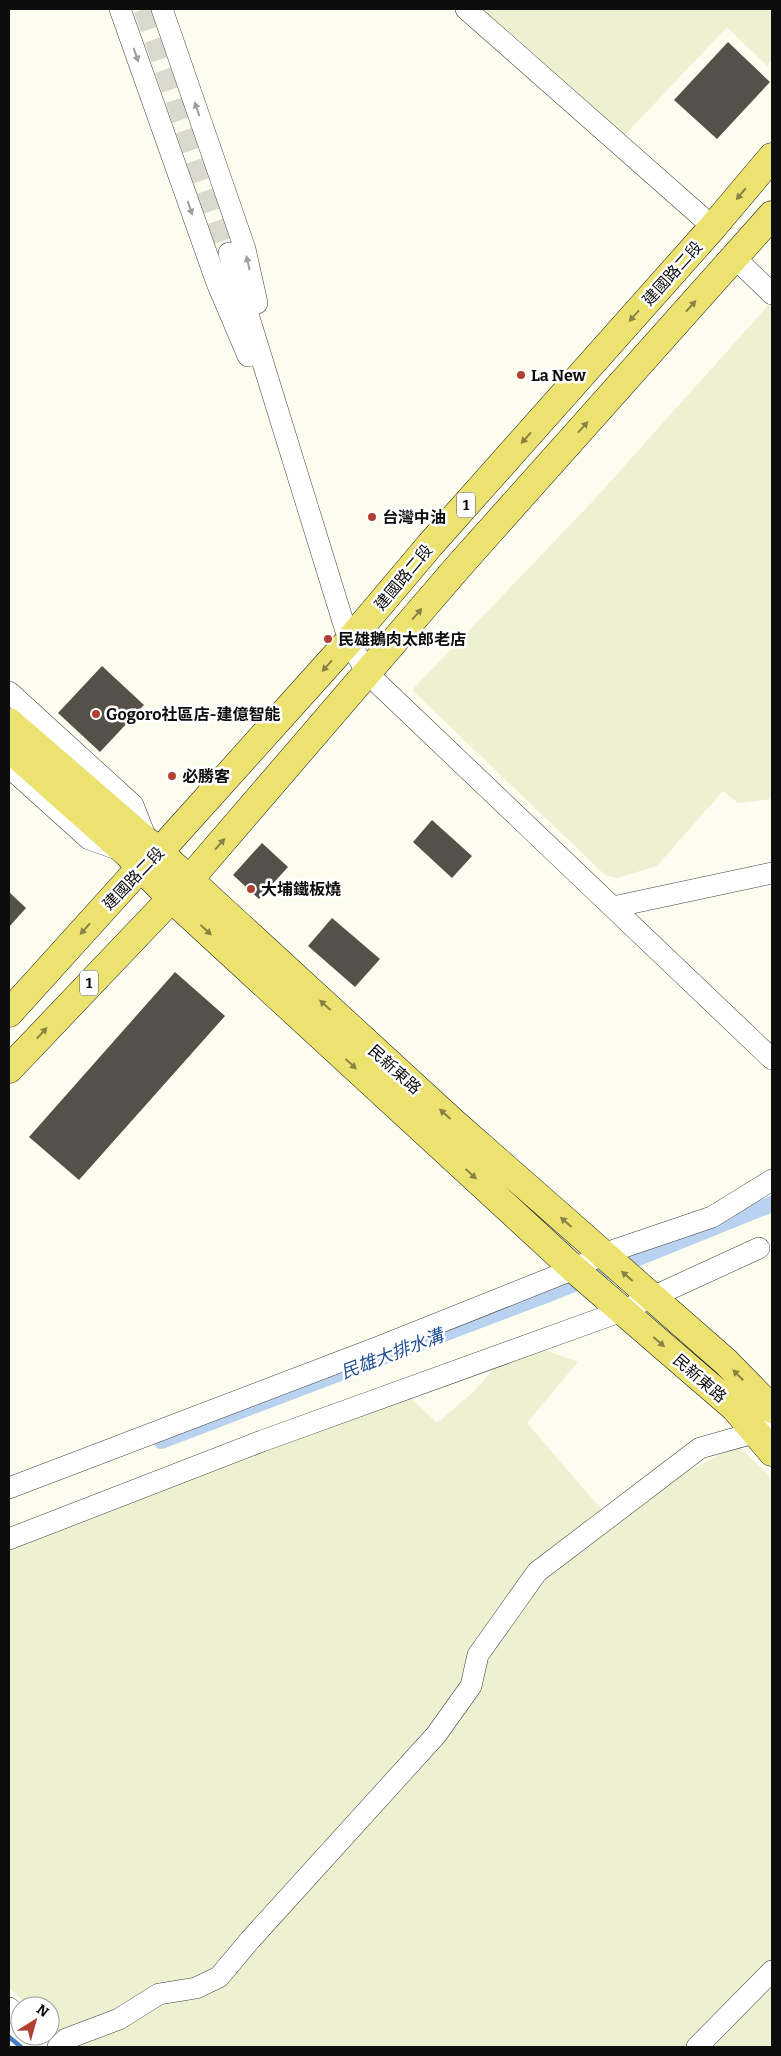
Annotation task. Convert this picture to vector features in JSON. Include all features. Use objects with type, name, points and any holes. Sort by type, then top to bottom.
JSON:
[{"type":"main road","name":"建國路二段","points":[[9,1013],[143,853],[349,641],[430,545],[713,227],[772,157]]},
{"type":"main road","name":"1","points":[[9,1069],[179,889],[458,567],[772,215]]},
{"type":"main road","points":[[9,722],[22,760],[143,853],[179,889]]},
{"type":"main road","name":"民新東路","points":[[179,889],[454,1123],[726,1362],[772,1409]]},
{"type":"main road","name":"民新東路","points":[[179,889],[574,1269],[767,1437]]},
{"type":"street","points":[[120,9],[217,283],[294,464]]},
{"type":"street","points":[[162,9],[245,249],[294,464]]},
{"type":"street","points":[[466,9],[713,227]]},
{"type":"street","points":[[229,253],[349,641],[367,673],[772,1059]]},
{"type":"street","points":[[735,258],[772,294]]},
{"type":"street","points":[[9,692],[133,806],[143,853]]},
{"type":"street","points":[[9,704],[22,760]]},
{"type":"street","points":[[613,907],[772,873]]},
{"type":"street","points":[[9,1488],[376,1348],[574,1269],[603,1254],[712,1217],[772,1180]]},
{"type":"street","points":[[9,1539],[262,1441],[622,1310],[759,1248]]},
{"type":"street","points":[[56,2047],[66,2039],[119,2019],[159,1994],[196,1988],[219,1977],[250,1940],[436,1735],[471,1686],[478,1655],[537,1572],[700,1448],[767,1437]]},
{"type":"street","points":[[698,2047],[772,1971]]},
{"type":"green space","points":[[479,9],[772,9],[772,60],[767,66],[727,27],[623,137]]},
{"type":"green space","points":[[772,301],[772,799],[738,803],[723,791],[657,866],[617,878],[605,875],[412,690],[593,501]]},
{"type":"green space","points":[[519,1341],[578,1362],[527,1423],[614,1524],[677,1478],[737,1445],[772,1478],[772,2047],[76,2047],[60,2033],[60,1996],[18,1996],[9,1988],[9,1549],[404,1391],[437,1423],[472,1393]]},
{"type":"building","points":[[728,42],[770,82],[717,139],[674,100]]},
{"type":"building","points":[[102,666],[144,705],[100,752],[58,713]]},
{"type":"building","points":[[432,820],[472,856],[452,878],[413,842]]},
{"type":"building","points":[[262,843],[288,867],[259,899],[233,875]]},
{"type":"building","points":[[9,892],[26,908],[9,927]]},
{"type":"building","points":[[332,918],[380,959],[355,987],[308,946]]},
{"type":"building","points":[[175,972],[225,1016],[79,1180],[29,1137]]},
{"type":"waterway","name":"民雄大排水溝","points":[[161,1441],[554,1292],[772,1204]]},
{"type":"waterway","points":[[9,2037],[21,2047]]},
{"type":"tunnel","points":[[144,9],[229,253]]},
{"type":"place","name":"La New","points":[[521,375]]},
{"type":"place","name":"台灣中油","points":[[372,517]]},
{"type":"place","name":"民雄鵝肉太郎老店","points":[[328,639]]},
{"type":"place","name":"Gogoro社區店-建億智能","points":[[96,714]]},
{"type":"place","name":"必勝客","points":[[172,776]]},
{"type":"place","name":"大埔鐵板燒","points":[[251,889]]}]
